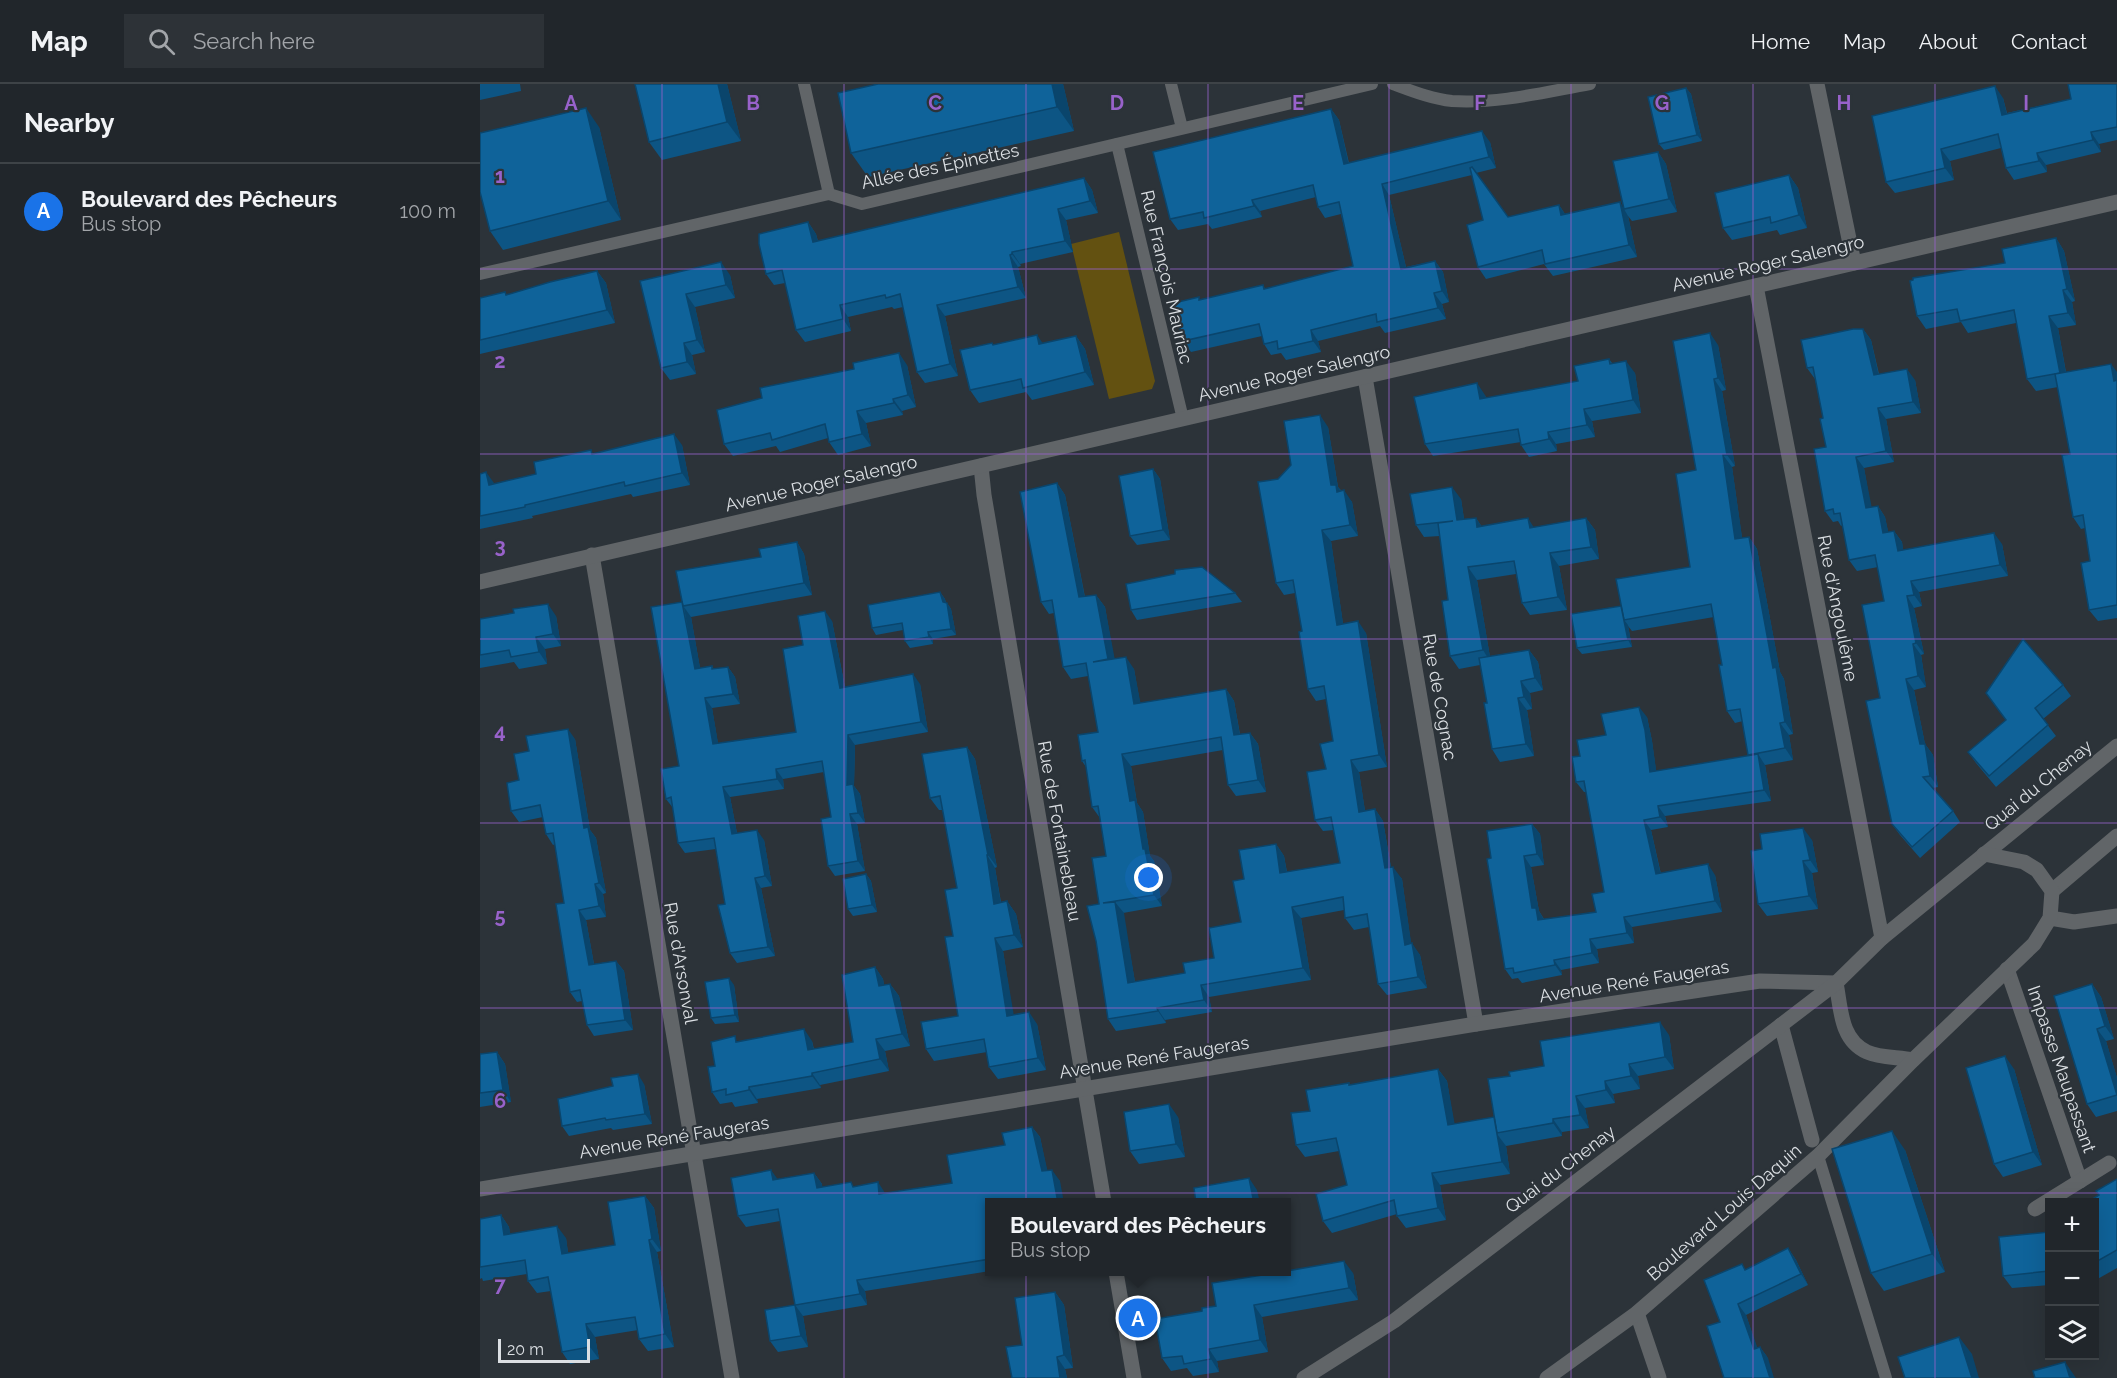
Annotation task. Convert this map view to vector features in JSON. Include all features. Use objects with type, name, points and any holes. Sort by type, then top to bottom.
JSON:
[{"type":"street","points":[[1817,84],[1854,263]]},
{"type":"street","name":"Avenue Roger Salengro","points":[[480,582],[2117,202]]},
{"type":"street","name":"Rue d'Angoulême","points":[[1755,286],[1882,938]]},
{"type":"street","name":"Rue de Cognac","points":[[1365,377],[1476,1024]]},
{"type":"street","name":"Rue de Fontainebleau","points":[[981,466],[984,495],[1103,1198]]},
{"type":"street","name":"Rue d'Arsonval","points":[[592,555],[732,1378]]},
{"type":"street","name":"Quai du Chenay","points":[[1304,1378],[1394,1321],[1836,983],[1882,938],[2117,746]]},
{"type":"street","points":[[2052,891],[2117,836]]},
{"type":"street","points":[[1984,854],[2024,862],[2037,870],[2052,891],[2050,918],[2074,922],[2117,916]]},
{"type":"street","name":"Boulevard Louis Daquin","points":[[1547,1378],[1636,1313],[1818,1156],[1913,1059],[2034,944],[2050,918]]},
{"type":"street","name":"Impasse Maupassant","points":[[2007,969],[2080,1181]]},
{"type":"street","name":"Avenue René Faugeras","points":[[480,1189],[1476,1024],[1760,981],[1836,983]]},
{"type":"street","points":[[1836,983],[1845,1030],[1852,1043],[1868,1053],[1913,1059]]},
{"type":"street","points":[[1781,1025],[1812,1140]]},
{"type":"street","name":"Impasse Maupassant","points":[[2035,1209],[2109,1163]]},
{"type":"street","points":[[1117,1276],[1134,1378]]},
{"type":"street","points":[[1636,1313],[1659,1378]]},
{"type":"lane","points":[[804,84],[829,194]]},
{"type":"lane","points":[[1171,84],[1182,128]]},
{"type":"lane","name":"Allée des Épinettes","points":[[480,274],[829,194],[862,204],[1372,84]]},
{"type":"lane","points":[[1394,84],[1419,94],[1451,101],[1512,98],[1590,84]]},
{"type":"lane","name":"Rue François Mauriac","points":[[1117,144],[1183,420]]},
{"type":"lane","points":[[1818,1156],[1886,1378]]},
{"type":"shaded area","points":[[1119,232],[1155,381],[1152,389],[1109,399],[1071,244]]},
{"type":"building","points":[[635,84],[718,84],[727,122],[649,142]]},
{"type":"building","points":[[878,84],[1052,84],[1057,107],[851,153],[838,93]]},
{"type":"building","points":[[2068,84],[2117,84],[2117,127],[2091,132],[2093,140],[2037,153],[2039,161],[2006,168],[1998,134],[1941,149],[1945,168],[1886,182],[1872,116],[1995,86],[2002,115],[2071,99]]},
{"type":"building","points":[[1686,88],[1697,135],[1659,144],[1648,97]]},
{"type":"building","points":[[586,108],[608,201],[490,231],[480,192],[480,133]]},
{"type":"building","points":[[1331,109],[1344,164],[1482,131],[1489,157],[1382,184],[1401,269],[1435,261],[1442,291],[1434,293],[1438,308],[1377,322],[1376,314],[1311,330],[1313,341],[1278,349],[1277,341],[1264,344],[1259,324],[1183,341],[1174,303],[1199,297],[1199,300],[1263,285],[1264,289],[1353,266],[1339,202],[1318,207],[1313,185],[1252,200],[1254,206],[1204,218],[1203,212],[1170,219],[1153,152]]},
{"type":"building","points":[[1658,152],[1669,199],[1624,209],[1613,161]]},
{"type":"building","points":[[1472,167],[1508,217],[1559,205],[1561,215],[1620,202],[1629,245],[1545,264],[1542,250],[1478,267],[1467,225],[1483,220],[1470,168]]},
{"type":"building","points":[[1789,175],[1799,215],[1771,223],[1770,217],[1723,228],[1715,193]]},
{"type":"building","points":[[1084,178],[1090,201],[1058,209],[1065,241],[1012,252],[1010,255],[1018,287],[937,305],[950,364],[917,372],[900,294],[840,305],[843,319],[796,330],[782,270],[766,274],[759,234],[808,222],[813,242]]},
{"type":"building","points":[[2056,238],[2067,289],[2063,290],[2068,313],[2049,316],[2060,373],[2027,379],[2014,310],[1960,321],[1957,309],[1917,316],[1910,281],[1913,278],[2005,263],[2002,249]]},
{"type":"building","points":[[721,262],[726,285],[686,294],[697,340],[684,343],[687,362],[661,368],[640,281]]},
{"type":"building","points":[[597,271],[607,310],[480,340],[480,298],[505,292],[506,295]]},
{"type":"building","points":[[1863,329],[1874,375],[1907,369],[1913,402],[1878,408],[1886,451],[1856,457],[1866,508],[1878,506],[1883,533],[1894,531],[1898,551],[1994,533],[2000,565],[1911,581],[1914,595],[1907,596],[1916,643],[1913,644],[1918,676],[1906,679],[1920,744],[1925,744],[1930,776],[1923,777],[1953,811],[1912,847],[1892,824],[1866,701],[1880,698],[1862,605],[1884,601],[1875,555],[1849,560],[1840,513],[1834,514],[1833,509],[1825,511],[1814,449],[1826,447],[1820,419],[1823,418],[1813,367],[1807,368],[1801,340]]},
{"type":"building","points":[[1710,333],[1718,378],[1714,379],[1727,455],[1723,455],[1735,539],[1749,537],[1785,722],[1780,723],[1785,748],[1748,755],[1740,709],[1727,711],[1719,665],[1722,665],[1711,604],[1624,620],[1616,579],[1690,567],[1676,474],[1696,470],[1673,341]]},
{"type":"building","points":[[1037,335],[1039,344],[1076,336],[1085,372],[1023,388],[1021,379],[970,390],[960,350]]},
{"type":"building","points":[[899,353],[908,395],[893,399],[894,403],[857,411],[862,434],[829,442],[825,424],[772,440],[770,433],[724,444],[717,410],[762,398],[760,388],[854,369],[853,363]]},
{"type":"building","points":[[1609,359],[1610,364],[1626,361],[1633,400],[1584,409],[1587,425],[1548,432],[1549,439],[1521,445],[1518,429],[1425,444],[1414,397],[1477,383],[1480,399],[1578,381],[1574,366]]},
{"type":"building","points":[[2111,364],[2114,381],[2117,380],[2117,605],[2089,610],[2081,563],[2090,561],[2083,515],[2073,517],[2062,455],[2070,454],[2055,374]]},
{"type":"building","points":[[1320,415],[1331,485],[1336,485],[1337,492],[1344,490],[1350,525],[1322,530],[1337,625],[1358,621],[1379,755],[1351,760],[1359,812],[1375,809],[1385,868],[1393,867],[1405,945],[1412,943],[1418,977],[1378,984],[1367,914],[1345,918],[1343,897],[1292,907],[1303,968],[1201,985],[1204,1000],[1157,1008],[1158,1011],[1108,1019],[1096,941],[1087,906],[1099,904],[1092,858],[1106,856],[1098,806],[1092,807],[1085,760],[1082,761],[1078,735],[1098,732],[1086,663],[1063,667],[1052,600],[1041,602],[1020,492],[1057,483],[1079,597],[1096,595],[1108,659],[1093,662],[1126,657],[1134,704],[1226,689],[1234,735],[1250,733],[1258,780],[1228,785],[1221,737],[1122,754],[1130,801],[1135,800],[1154,895],[1103,903],[1115,902],[1128,983],[1185,973],[1183,963],[1214,958],[1209,928],[1241,922],[1233,881],[1244,879],[1239,850],[1276,844],[1280,873],[1340,863],[1331,817],[1315,820],[1307,772],[1326,769],[1320,744],[1333,741],[1324,686],[1308,689],[1299,632],[1302,631],[1293,580],[1276,583],[1258,482],[1278,479],[1291,465],[1284,421]]},
{"type":"building","points":[[674,434],[682,473],[625,486],[624,482],[480,516],[480,474],[486,472],[489,485],[536,474],[534,462],[591,450],[592,454]]},
{"type":"building","points":[[1153,469],[1163,530],[1130,536],[1119,476]]},
{"type":"building","points":[[1452,487],[1457,520],[1476,518],[1477,527],[1528,518],[1530,528],[1586,518],[1591,547],[1550,553],[1558,597],[1522,603],[1514,561],[1468,567],[1483,650],[1450,656],[1442,601],[1448,600],[1438,523],[1453,521],[1416,525],[1410,494]]},
{"type":"building","points":[[797,542],[804,583],[683,606],[676,571],[761,557],[759,549]]},
{"type":"building","points":[[1202,567],[1235,593],[1131,610],[1126,584],[1175,574],[1175,570]]},
{"type":"building","points":[[940,592],[943,602],[947,603],[951,629],[928,632],[929,637],[905,641],[902,623],[872,628],[868,605]]},
{"type":"building","points":[[682,602],[695,669],[712,666],[712,669],[728,667],[733,694],[705,698],[713,744],[796,732],[783,649],[803,645],[798,616],[825,611],[840,688],[913,674],[921,722],[848,735],[847,785],[853,784],[858,813],[850,814],[858,861],[828,866],[821,819],[831,817],[822,761],[776,769],[777,779],[723,787],[732,834],[757,830],[765,876],[755,878],[768,947],[730,953],[718,905],[725,904],[714,838],[678,843],[671,797],[666,799],[661,769],[679,766],[651,607]]},
{"type":"building","points":[[548,604],[553,634],[536,637],[539,652],[511,657],[509,650],[480,655],[480,619],[514,613],[513,609]]},
{"type":"building","points":[[1621,606],[1628,640],[1577,648],[1571,614]]},
{"type":"building","points":[[2023,639],[2063,685],[2035,708],[2048,725],[1989,776],[1968,752],[2006,720],[1986,693]]},
{"type":"building","points":[[1529,650],[1535,678],[1521,681],[1524,697],[1518,698],[1526,744],[1492,749],[1479,658]]},
{"type":"building","points":[[1639,707],[1645,730],[1650,772],[1758,754],[1764,790],[1658,806],[1660,817],[1644,820],[1656,874],[1708,864],[1715,901],[1624,917],[1627,933],[1590,939],[1592,953],[1554,960],[1555,965],[1514,973],[1513,968],[1505,969],[1487,859],[1491,858],[1487,831],[1532,824],[1537,854],[1524,856],[1532,908],[1536,908],[1538,920],[1596,912],[1592,894],[1604,892],[1584,781],[1576,782],[1572,757],[1580,756],[1577,740],[1606,735],[1601,714]]},
{"type":"building","points":[[568,729],[584,828],[588,827],[599,883],[595,884],[599,906],[579,910],[589,965],[616,961],[625,1020],[587,1025],[580,990],[570,992],[556,904],[564,903],[553,833],[546,834],[540,805],[511,811],[507,783],[519,780],[514,754],[529,751],[526,736]]},
{"type":"building","points":[[967,747],[988,855],[994,904],[1007,901],[1014,935],[995,938],[1007,1016],[1029,1012],[1038,1058],[989,1067],[984,1039],[926,1049],[921,1022],[958,1016],[945,937],[953,936],[945,890],[957,888],[940,796],[930,798],[922,754]]},
{"type":"building","points":[[1803,828],[1810,860],[1803,861],[1809,896],[1758,904],[1751,851],[1762,849],[1760,834]]},
{"type":"building","points":[[866,874],[872,905],[848,909],[843,879]]},
{"type":"building","points":[[875,967],[879,986],[890,984],[902,1034],[876,1039],[880,1059],[812,1073],[812,1076],[749,1087],[749,1090],[726,1095],[726,1089],[712,1092],[708,1067],[715,1066],[711,1042],[735,1036],[736,1042],[804,1029],[808,1050],[853,1042],[842,975]]},
{"type":"building","points":[[729,978],[735,1015],[711,1018],[705,982]]},
{"type":"building","points":[[2092,984],[2105,1026],[2097,1029],[2117,1095],[2087,1104],[2054,996]]},
{"type":"building","points":[[1660,1022],[1665,1057],[1629,1064],[1631,1076],[1605,1081],[1606,1090],[1576,1096],[1580,1115],[1553,1119],[1553,1123],[1497,1133],[1488,1079],[1510,1076],[1509,1072],[1544,1066],[1540,1041]]},
{"type":"building","points":[[497,1052],[503,1090],[480,1093],[480,1054]]},
{"type":"building","points":[[2005,1056],[2033,1152],[1994,1164],[1966,1068]]},
{"type":"building","points":[[1438,1069],[1448,1125],[1494,1117],[1502,1162],[1432,1173],[1438,1208],[1397,1216],[1394,1200],[1323,1221],[1316,1194],[1347,1185],[1336,1138],[1296,1145],[1291,1113],[1310,1111],[1306,1090],[1349,1083],[1349,1085]]},
{"type":"building","points":[[638,1074],[645,1114],[562,1126],[558,1099],[613,1086],[611,1078]]},
{"type":"building","points":[[1169,1104],[1176,1144],[1130,1151],[1124,1112]]},
{"type":"building","points":[[1032,1127],[1042,1171],[1052,1170],[1057,1198],[985,1198],[985,1260],[857,1280],[860,1294],[795,1305],[778,1209],[738,1216],[731,1178],[771,1170],[773,1180],[814,1173],[817,1188],[851,1182],[853,1187],[878,1182],[879,1194],[952,1183],[947,1155],[1005,1145],[1002,1133]]},
{"type":"building","points":[[1892,1131],[1932,1254],[1871,1273],[1832,1149]]},
{"type":"building","points":[[1249,1178],[1253,1198],[1195,1198],[1194,1188]]},
{"type":"building","points":[[2117,1179],[2117,1250],[2099,1260],[2099,1198],[2094,1198],[2099,1195],[2096,1191]]},
{"type":"building","points":[[645,1196],[652,1239],[649,1240],[665,1334],[639,1339],[635,1317],[586,1324],[590,1347],[562,1352],[548,1277],[528,1281],[525,1260],[480,1267],[480,1219],[501,1215],[504,1235],[557,1226],[562,1254],[615,1245],[608,1202]]},
{"type":"building","points":[[2045,1232],[2045,1271],[2003,1276],[1999,1237]]},
{"type":"building","points":[[1788,1248],[1801,1274],[1738,1304],[1754,1349],[1760,1347],[1770,1378],[1724,1378],[1707,1326],[1720,1322],[1704,1280],[1742,1264],[1745,1270]]},
{"type":"building","points":[[1344,1261],[1349,1288],[1254,1305],[1260,1340],[1209,1349],[1211,1359],[1184,1364],[1182,1356],[1162,1358],[1155,1319],[1202,1311],[1202,1308],[1216,1306],[1212,1283],[1256,1276],[1291,1276],[1291,1270]]},
{"type":"building","points":[[1055,1292],[1064,1355],[1057,1357],[1060,1378],[1012,1378],[1006,1347],[1022,1345],[1015,1298]]},
{"type":"building","points":[[795,1305],[801,1336],[770,1341],[765,1310]]},
{"type":"building","points":[[1959,1337],[1972,1378],[1905,1378],[1898,1357]]},
{"type":"building","points":[[2065,1362],[2070,1378],[2035,1378],[2033,1371]]},
{"type":"place","name":"Boulevard des Pêcheurs","points":[[1138,1318]]}]
